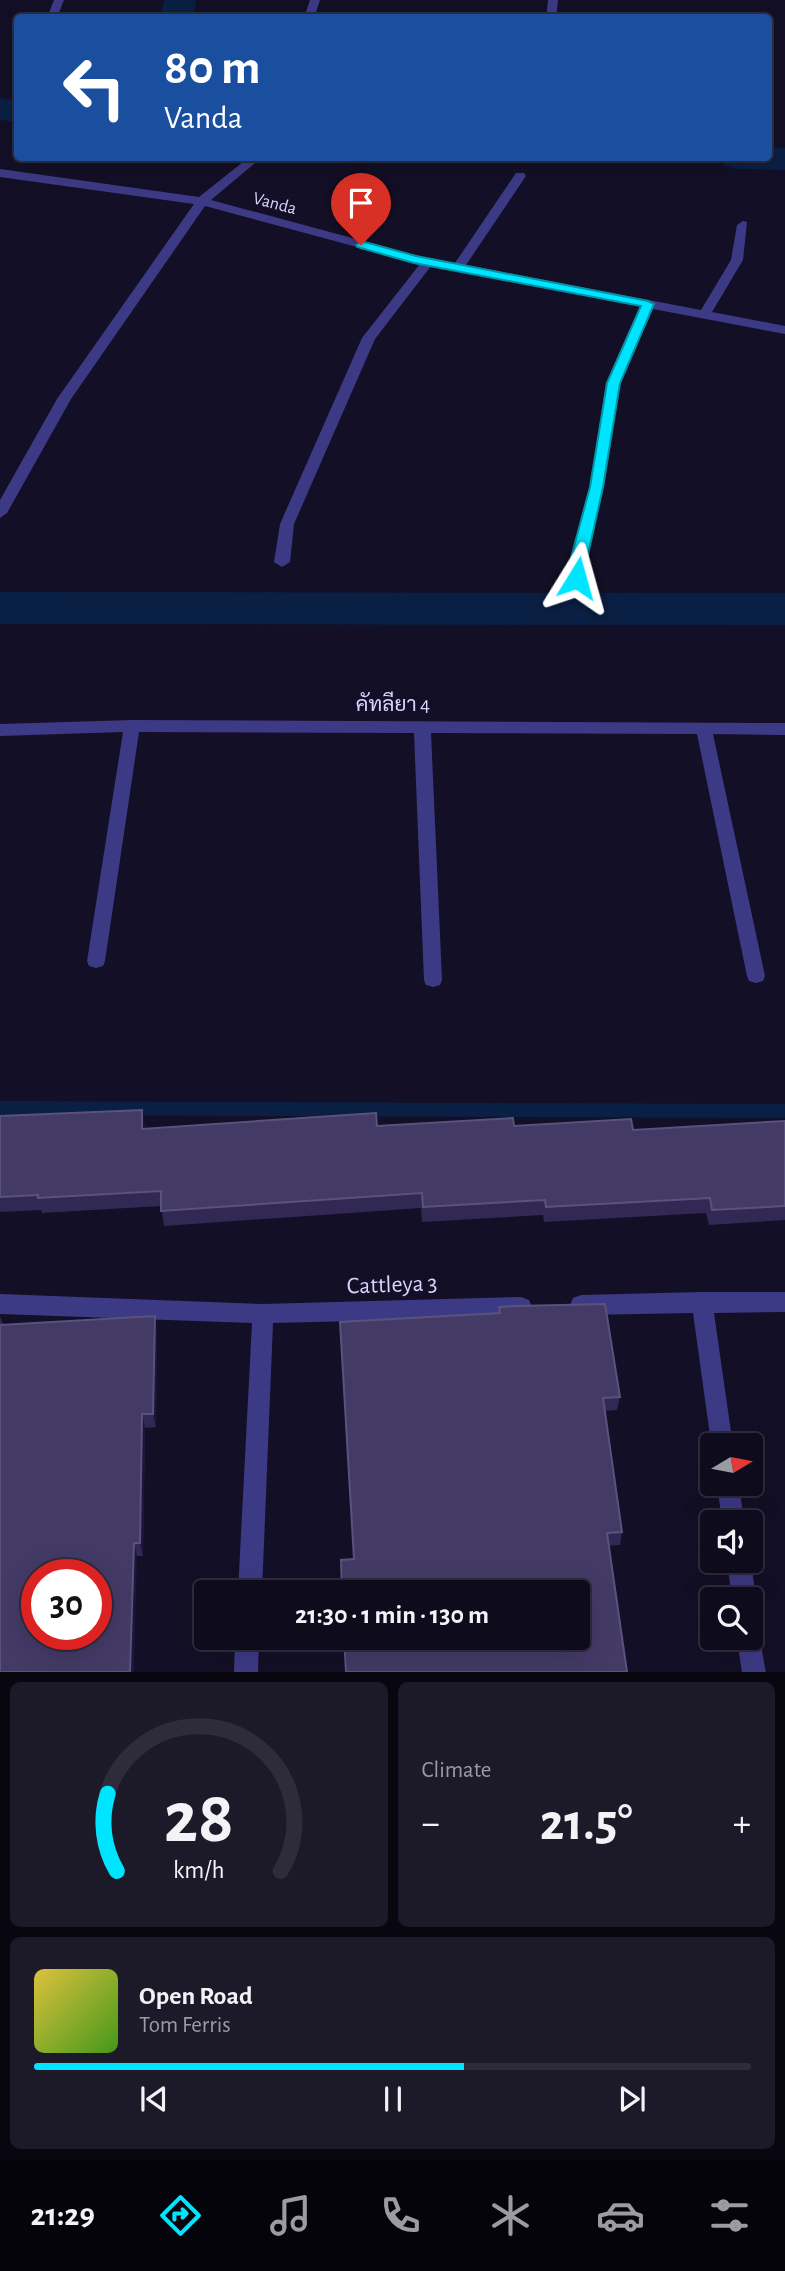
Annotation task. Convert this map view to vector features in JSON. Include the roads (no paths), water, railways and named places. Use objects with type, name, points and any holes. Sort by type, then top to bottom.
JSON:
[{"type":"street","points":[[0,513],[64,399],[202,201],[251,161]]},
{"type":"street","name":"Vanda","points":[[0,173],[202,201],[428,262],[785,330]]},
{"type":"street","points":[[458,268],[520,176]]},
{"type":"street","points":[[704,315],[737,260],[743,225]]},
{"type":"street","points":[[282,562],[287,524],[369,338],[428,262]]},
{"type":"street","points":[[577,578],[578,558],[597,487],[614,383],[648,304]]},
{"type":"street","points":[[96,961],[132,726]]},
{"type":"street","name":"คัทลียา 4","points":[[0,730],[132,726],[785,729]]},
{"type":"street","points":[[422,727],[433,980]]},
{"type":"street","points":[[704,729],[756,976]]},
{"type":"street","points":[[702,1302],[720,1433]]},
{"type":"street","points":[[565,1306],[785,1302]]},
{"type":"street","name":"Cattleya 3","points":[[0,1304],[263,1314],[537,1307]]},
{"type":"street","points":[[251,1580],[263,1314]]},
{"type":"street","points":[[246,1672],[247,1650]]},
{"type":"street","points":[[751,1650],[754,1672]]},
{"type":"waterway","points":[[177,14],[180,0]]},
{"type":"waterway","points":[[0,109],[14,111]]},
{"type":"waterway","points":[[772,159],[785,159]]},
{"type":"waterway","points":[[0,608],[785,609]]},
{"type":"waterway","points":[[0,1108],[785,1111]]}]
